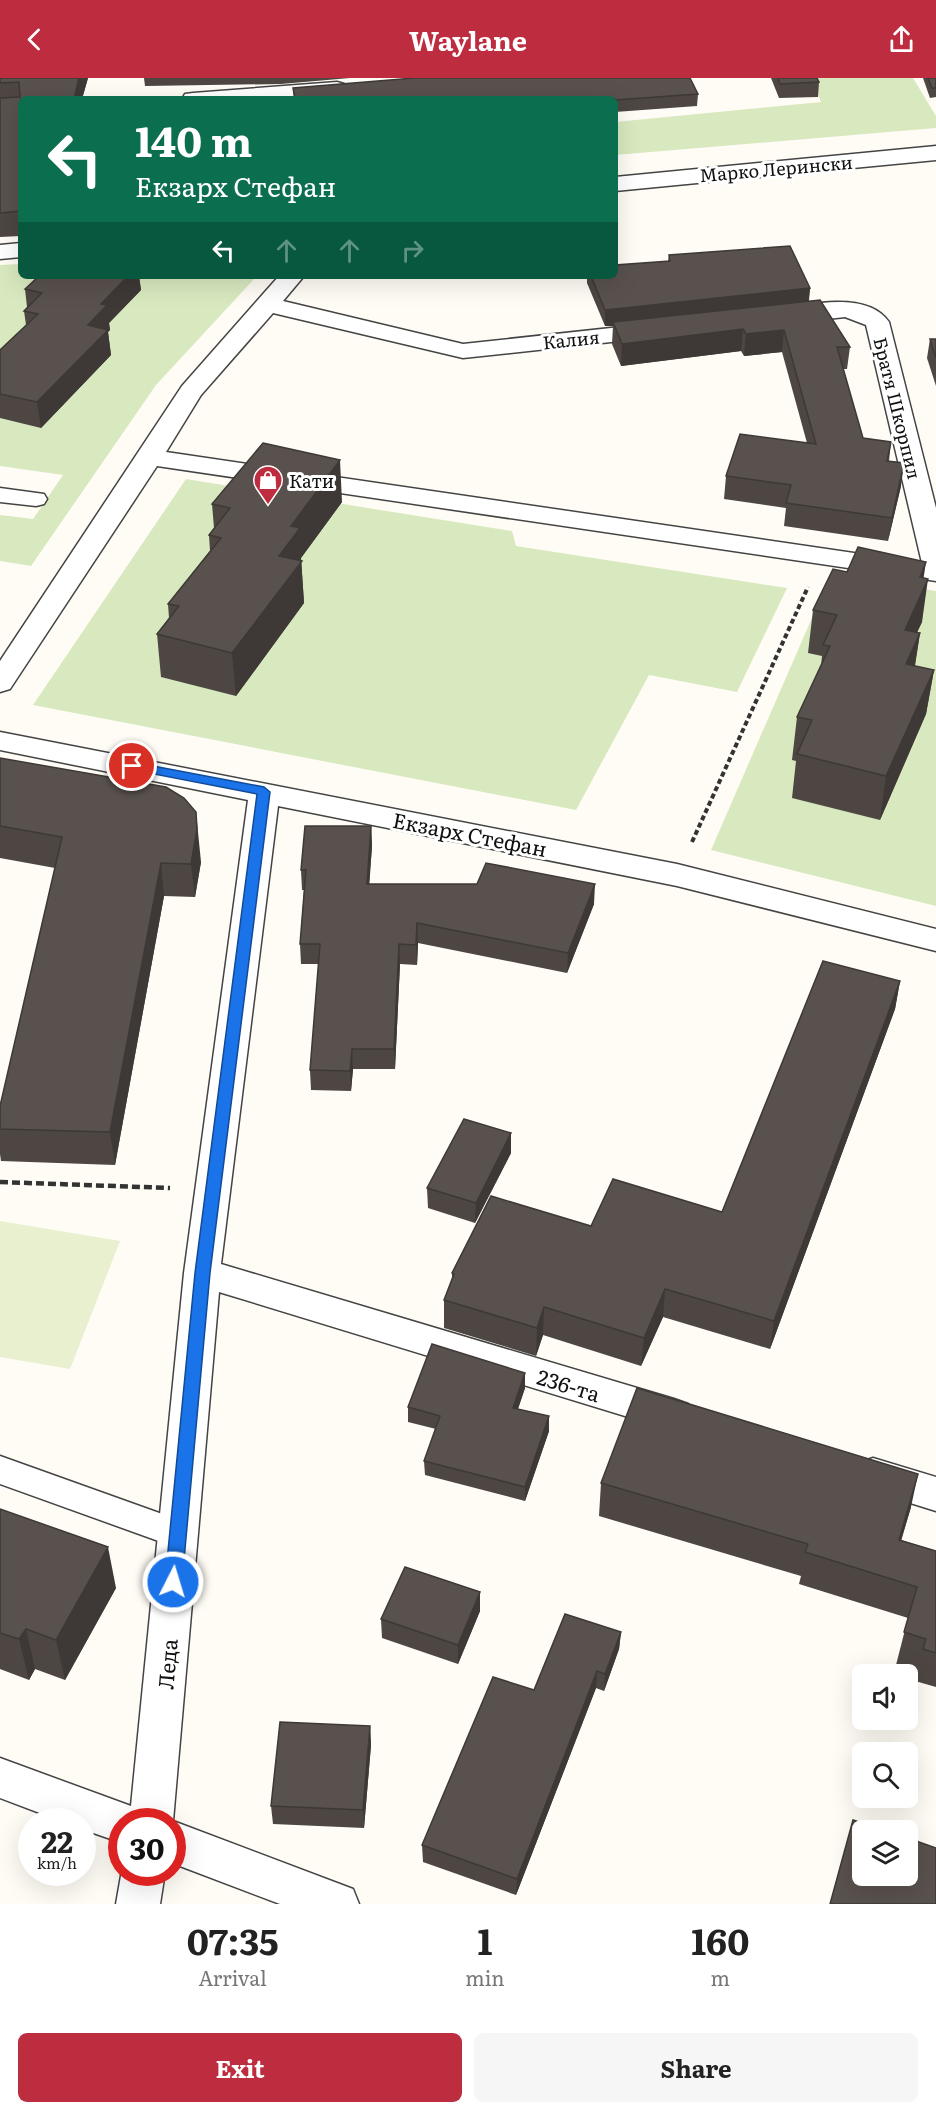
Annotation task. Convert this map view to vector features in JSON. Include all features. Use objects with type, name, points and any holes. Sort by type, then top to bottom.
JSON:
[{"type":"street","points":[[271,96],[360,86]]},
{"type":"street","name":"Марко Лерински","points":[[618,184],[936,153]]},
{"type":"street","points":[[0,252],[18,250]]},
{"type":"street","points":[[0,683],[191,392],[288,279]]},
{"type":"street","name":"Калия","points":[[266,304],[463,351],[677,328]]},
{"type":"street","name":"Братя Шкорпил","points":[[760,319],[844,310],[871,315],[877,322],[936,561]]},
{"type":"street","points":[[150,457],[822,556],[936,561]]},
{"type":"street","name":"Екзарх Стефан","points":[[0,741],[677,875],[936,940]]},
{"type":"street","name":"Леда","points":[[152,1808],[202,1273],[264,792]]},
{"type":"street","name":"236-та","points":[[202,1273],[707,1425]]},
{"type":"street","points":[[844,1467],[936,1494]]},
{"type":"street","points":[[0,1778],[108,1818]]},
{"type":"street","points":[[186,1847],[337,1904]]},
{"type":"street","points":[[138,1904],[141,1886]]},
{"type":"lane","points":[[0,495],[36,500]]},
{"type":"lane","points":[[0,1470],[178,1534]]},
{"type":"path","points":[[677,875],[822,556]]},
{"type":"path","points":[[0,1182],[213,1189]]},
{"type":"green space","points":[[811,78],[913,78],[936,116],[936,128],[618,155],[618,122],[821,102]]},
{"type":"green space","points":[[18,264],[18,279],[254,279],[156,385],[31,566],[0,561],[0,515],[33,519],[63,475],[0,466],[0,265]]},
{"type":"green space","points":[[186,479],[512,531],[516,546],[787,588],[737,692],[649,675],[576,810],[33,705]]},
{"type":"green space","points":[[831,574],[936,591],[936,906],[711,850]]},
{"type":"green space","points":[[0,1221],[120,1241],[70,1369],[0,1357]]},
{"type":"building","points":[[0,78],[79,78],[75,96],[20,96],[19,82],[0,83]]},
{"type":"building","points":[[414,78],[690,78],[698,94],[618,100],[618,96],[294,96],[293,88]]},
{"type":"building","points":[[778,78],[817,78],[819,82],[780,84]]},
{"type":"building","points":[[928,78],[936,78],[936,88],[932,88]]},
{"type":"building","points":[[18,97],[18,211],[0,213],[0,98]]},
{"type":"building","points":[[790,246],[810,288],[605,310],[592,279],[618,279],[618,265],[670,261],[669,255]]},
{"type":"building","points":[[36,279],[125,279],[101,304],[107,305],[88,325],[108,330],[37,402],[0,394],[0,350],[38,314],[24,311],[42,293],[25,289]]},
{"type":"building","points":[[820,300],[850,347],[837,347],[863,438],[891,442],[887,461],[904,463],[892,518],[786,503],[791,485],[726,476],[740,434],[816,444],[784,330],[746,334],[743,329],[622,344],[613,322]]},
{"type":"building","points":[[930,339],[936,339],[936,358]]},
{"type":"building","points":[[263,443],[340,460],[291,526],[300,528],[279,556],[302,561],[232,653],[157,634],[179,606],[168,604],[221,538],[209,535],[230,508],[212,504]]},
{"type":"building","points":[[858,547],[926,562],[920,577],[928,579],[905,630],[920,633],[906,664],[934,670],[886,776],[797,754],[812,720],[797,717],[830,646],[823,645],[837,615],[813,610],[833,569],[847,572]]},
{"type":"building","points":[[0,758],[166,787],[184,798],[196,812],[197,829],[191,864],[161,863],[110,1132],[0,1129],[0,1106],[62,837],[0,826]]},
{"type":"building","points":[[305,826],[371,826],[367,884],[477,884],[486,863],[595,884],[568,953],[417,923],[416,945],[399,944],[394,1049],[352,1049],[350,1071],[310,1070],[320,944],[300,944],[306,870],[301,870]]},
{"type":"building","points":[[823,961],[900,981],[774,1321],[665,1289],[644,1338],[544,1307],[537,1328],[444,1300],[454,1274],[452,1273],[491,1196],[591,1226],[613,1179],[722,1212]]},
{"type":"building","points":[[464,1119],[511,1133],[476,1203],[427,1188]]},
{"type":"building","points":[[432,1344],[525,1373],[513,1408],[549,1416],[525,1487],[424,1461],[440,1416],[408,1407]]},
{"type":"building","points":[[637,1388],[918,1474],[899,1540],[936,1551],[936,1653],[923,1649],[926,1639],[904,1632],[917,1587],[805,1552],[808,1544],[601,1483]]},
{"type":"building","points":[[0,1509],[108,1547],[56,1640],[26,1629],[19,1639],[0,1633]]},
{"type":"building","points":[[405,1567],[480,1592],[458,1645],[381,1619]]},
{"type":"building","points":[[565,1614],[621,1632],[605,1674],[597,1671],[517,1879],[422,1845],[493,1677],[534,1690]]},
{"type":"building","points":[[280,1722],[370,1726],[363,1810],[271,1806]]},
{"type":"building","points":[[852,1824],[852,1886],[918,1886],[918,1842],[936,1848],[936,1904],[830,1904]]},
{"type":"place","name":"Кати","points":[[268,506]]},
{"type":"route","points":[[132,766],[264,792],[202,1273],[173,1582]]}]
